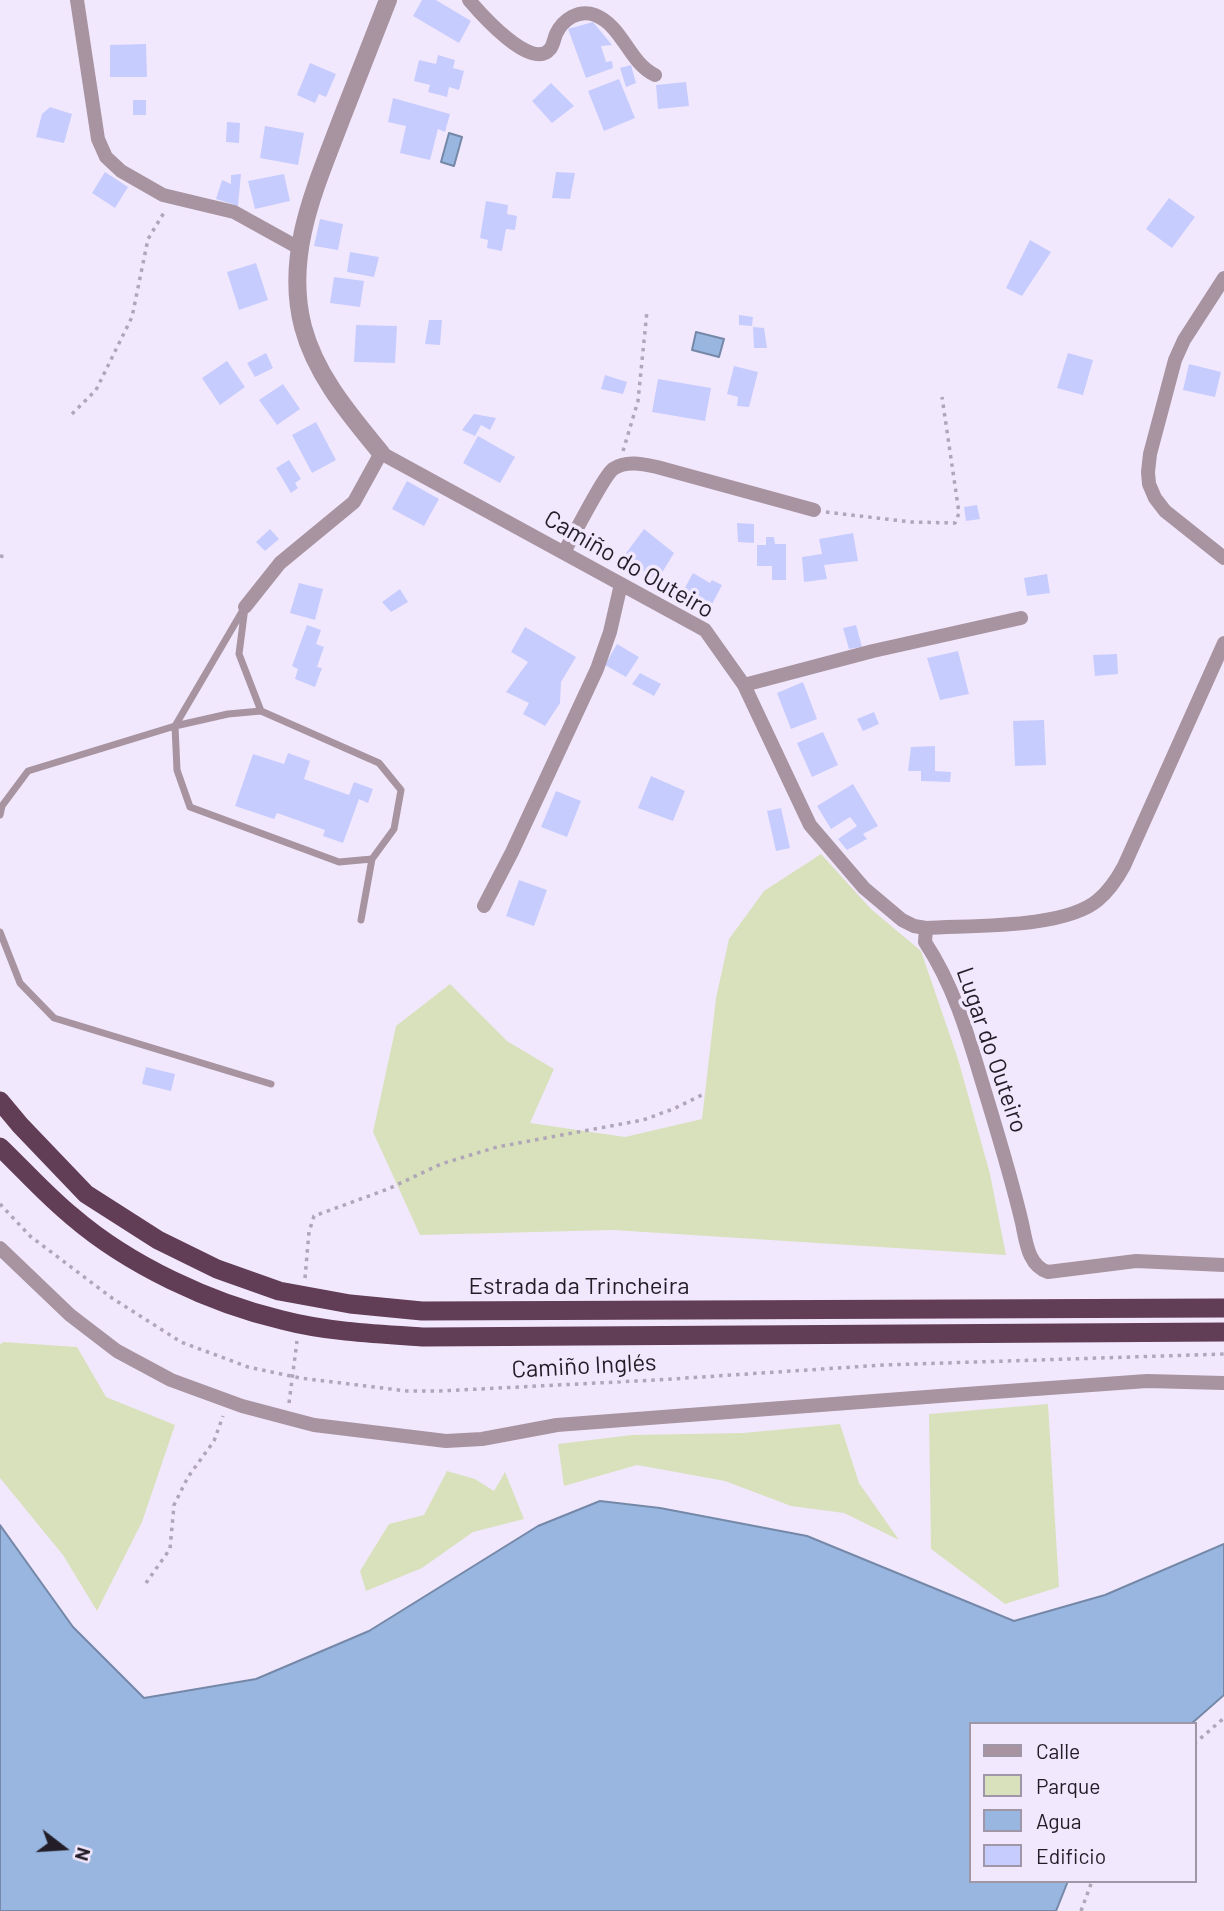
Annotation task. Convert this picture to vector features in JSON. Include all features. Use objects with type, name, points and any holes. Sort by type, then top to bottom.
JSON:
[{"type":"highway","name":"Estrada da Trincheira","points":[[0,1101],[86,1194],[158,1240],[217,1269],[279,1291],[350,1304],[422,1311],[1224,1308]]},
{"type":"highway","name":"Estrada da Trincheira","points":[[0,1147],[72,1217],[145,1266],[217,1300],[282,1321],[358,1333],[438,1337],[1224,1332]]},
{"type":"street","points":[[77,0],[98,139],[106,158],[121,171],[163,195],[234,212],[299,248]]},
{"type":"street","points":[[245,607],[280,563],[354,502],[381,453],[344,408],[317,365],[303,328],[298,300],[299,248],[303,226],[387,0]]},
{"type":"street","points":[[469,0],[501,34],[532,53],[542,54],[550,50],[564,21],[577,14],[593,14],[607,22],[626,43],[644,70],[655,75]]},
{"type":"street","points":[[1224,278],[1184,340],[1175,360],[1150,454],[1149,484],[1165,511],[1224,558]]},
{"type":"street","name":"Camiño do Outeiro","points":[[381,453],[705,630],[744,685],[810,825],[840,857],[863,888],[902,920],[926,928]]},
{"type":"street","points":[[564,552],[611,471],[627,464],[642,463],[814,510]]},
{"type":"street","points":[[484,906],[597,669],[610,632],[621,584]]},
{"type":"street","points":[[744,685],[873,651],[1021,618]]},
{"type":"street","points":[[926,928],[1019,923],[1066,916],[1096,902],[1113,885],[1124,866],[1224,643]]},
{"type":"street","name":"Lugar do Outeiro","points":[[926,928],[925,942],[954,994],[1011,1175],[1029,1250],[1035,1264],[1048,1272],[1136,1261],[1224,1265]]},
{"type":"street","points":[[0,1248],[70,1315],[117,1351],[171,1380],[228,1401],[314,1425],[446,1441],[482,1439],[557,1425],[993,1392],[1147,1381],[1224,1383]]},
{"type":"lane","points":[[245,607],[239,654],[261,711]]},
{"type":"lane","points":[[245,607],[175,726],[177,769],[190,807],[339,862],[372,859]]},
{"type":"lane","points":[[0,815],[2,806],[28,771],[175,726],[228,714],[261,711],[379,763],[401,790],[394,829],[372,859],[361,920]]},
{"type":"lane","points":[[0,932],[20,983],[54,1018],[271,1084]]},
{"type":"path","points":[[72,414],[96,390],[132,317],[148,239],[166,208],[163,195]]},
{"type":"path","points":[[611,471],[626,445],[638,401],[647,311]]},
{"type":"path","points":[[814,510],[911,522],[955,523],[960,513],[942,397]]},
{"type":"path","points":[[0,556],[6,557]]},
{"type":"path","points":[[304,1284],[309,1232],[314,1216],[388,1189],[441,1164],[497,1147],[643,1120],[704,1094]]},
{"type":"path","name":"Camiño Inglés","points":[[0,1204],[40,1244],[146,1322],[181,1342],[248,1367],[300,1378],[407,1391],[464,1390],[883,1365],[1224,1354]]},
{"type":"path","points":[[289,1407],[297,1339]]},
{"type":"path","points":[[146,1583],[170,1549],[174,1505],[188,1477],[214,1441],[228,1401]]},
{"type":"path","points":[[1196,1742],[1224,1718]]},
{"type":"path","points":[[1081,1911],[1091,1883]]},
{"type":"green space","points":[[821,854],[871,909],[921,951],[958,1059],[990,1174],[1006,1255],[613,1230],[420,1235],[373,1132],[396,1026],[450,984],[507,1041],[554,1069],[530,1123],[625,1137],[702,1119],[716,998],[729,939],[764,891]]},
{"type":"green space","points":[[3,1342],[77,1347],[106,1397],[175,1425],[142,1522],[97,1611],[63,1555],[0,1478],[0,1345]]},
{"type":"green space","points":[[1048,1404],[1059,1587],[1005,1604],[931,1549],[929,1414]]},
{"type":"green space","points":[[840,1424],[859,1483],[899,1540],[844,1513],[791,1506],[725,1481],[637,1465],[564,1486],[558,1444],[632,1435],[743,1433]]},
{"type":"green space","points":[[447,1471],[475,1479],[494,1491],[505,1472],[524,1519],[473,1532],[422,1568],[366,1591],[360,1571],[389,1524],[424,1515]]},
{"type":"water","points":[[449,133],[462,137],[454,166],[441,162]]},
{"type":"water","points":[[696,332],[724,339],[719,357],[692,350]]},
{"type":"water","points":[[600,1501],[660,1508],[807,1536],[1014,1621],[1105,1595],[1224,1544],[1224,1695],[1193,1722],[968,1722],[968,1883],[1067,1883],[1056,1911],[0,1911],[0,1525],[73,1627],[144,1698],[256,1679],[369,1631],[538,1526]]},
{"type":"building","points":[[422,0],[436,0],[471,21],[459,43],[413,16]]},
{"type":"building","points":[[593,22],[612,45],[601,46],[606,62],[612,61],[613,68],[586,78],[568,29]]},
{"type":"building","points":[[146,44],[147,77],[110,77],[110,45]]},
{"type":"building","points":[[438,55],[455,60],[453,68],[464,71],[459,90],[449,87],[447,97],[428,92],[430,85],[414,81],[419,60],[436,64]]},
{"type":"building","points":[[310,63],[336,74],[326,97],[319,94],[315,103],[297,95]]},
{"type":"building","points":[[631,65],[636,83],[626,87],[620,68]]},
{"type":"building","points":[[619,79],[635,118],[604,131],[588,91]]},
{"type":"building","points":[[686,82],[689,106],[658,109],[656,85]]},
{"type":"building","points":[[551,83],[574,106],[552,123],[532,101]]},
{"type":"building","points":[[393,98],[450,114],[445,132],[438,129],[430,160],[400,153],[406,126],[388,122]]},
{"type":"building","points":[[133,100],[146,100],[146,115],[133,115]]},
{"type":"building","points":[[50,107],[72,114],[64,143],[36,137],[42,114]]},
{"type":"building","points":[[227,122],[240,123],[239,143],[226,142]]},
{"type":"building","points":[[265,126],[304,133],[298,165],[260,158]]},
{"type":"building","points":[[105,172],[128,187],[115,208],[92,193]]},
{"type":"building","points":[[556,172],[575,173],[570,199],[552,198]]},
{"type":"building","points":[[241,174],[238,206],[216,199],[222,180],[231,184],[231,175]]},
{"type":"building","points":[[284,174],[290,201],[255,209],[248,181]]},
{"type":"building","points":[[1169,198],[1195,217],[1172,248],[1146,229]]},
{"type":"building","points":[[486,201],[508,205],[507,214],[517,216],[515,230],[506,229],[502,251],[487,248],[488,240],[480,238]]},
{"type":"building","points":[[320,219],[343,224],[338,250],[314,246]]},
{"type":"building","points":[[1030,240],[1051,252],[1022,296],[1006,288]]},
{"type":"building","points":[[350,252],[379,257],[374,277],[347,272]]},
{"type":"building","points":[[256,263],[268,300],[239,310],[227,272]]},
{"type":"building","points":[[334,277],[364,281],[360,307],[330,303]]},
{"type":"building","points":[[739,315],[753,317],[752,326],[739,325]]},
{"type":"building","points":[[429,320],[442,320],[440,345],[425,344]]},
{"type":"building","points":[[356,325],[397,326],[395,363],[354,362]]},
{"type":"building","points":[[753,327],[764,328],[767,348],[754,348]]},
{"type":"building","points":[[266,353],[273,368],[255,377],[247,363]]},
{"type":"building","points":[[1068,353],[1093,360],[1083,395],[1057,388]]},
{"type":"building","points":[[227,361],[245,387],[220,405],[202,378]]},
{"type":"building","points":[[1189,364],[1221,372],[1215,397],[1183,390]]},
{"type":"building","points":[[734,366],[758,372],[749,407],[737,406],[738,397],[727,394]]},
{"type":"building","points":[[605,375],[627,382],[623,394],[601,389]]},
{"type":"building","points":[[658,379],[711,388],[705,421],[652,412]]},
{"type":"building","points":[[283,384],[300,409],[277,425],[259,400]]},
{"type":"building","points":[[474,414],[496,418],[490,430],[481,425],[475,436],[462,430]]},
{"type":"building","points":[[316,422],[336,460],[312,473],[292,435]]},
{"type":"building","points":[[478,436],[515,457],[500,483],[463,463]]},
{"type":"building","points":[[289,460],[301,479],[295,483],[298,488],[291,493],[276,468]]},
{"type":"building","points":[[407,481],[439,499],[424,526],[392,509]]},
{"type":"building","points":[[977,505],[980,519],[966,521],[964,507]]},
{"type":"building","points":[[737,523],[754,524],[754,543],[738,542]]},
{"type":"building","points":[[270,529],[279,539],[265,551],[256,542]]},
{"type":"building","points":[[644,529],[674,553],[657,581],[624,556]]},
{"type":"building","points":[[853,533],[858,561],[824,565],[827,579],[804,582],[802,557],[822,554],[819,539]]},
{"type":"building","points":[[766,537],[774,537],[775,544],[786,544],[786,580],[772,580],[772,566],[757,566],[757,545],[766,545]]},
{"type":"building","points":[[693,573],[710,583],[712,580],[722,585],[709,610],[681,595]]},
{"type":"building","points":[[1047,574],[1050,593],[1027,596],[1024,578]]},
{"type":"building","points":[[299,583],[323,589],[315,620],[290,613]]},
{"type":"building","points":[[400,589],[408,602],[391,612],[382,602]]},
{"type":"building","points":[[307,625],[321,630],[316,644],[324,647],[317,667],[322,668],[315,687],[295,679],[298,669],[292,666]]},
{"type":"building","points":[[856,625],[862,647],[849,649],[843,628]]},
{"type":"building","points":[[525,627],[576,657],[561,682],[560,703],[545,726],[523,714],[529,703],[506,692],[528,662],[511,652]]},
{"type":"building","points":[[617,644],[639,657],[626,677],[605,665]]},
{"type":"building","points":[[958,651],[969,694],[940,700],[927,658]]},
{"type":"building","points":[[1117,654],[1118,674],[1095,676],[1093,655]]},
{"type":"building","points":[[640,673],[661,684],[654,696],[632,684]]},
{"type":"building","points":[[803,682],[817,719],[791,729],[777,693]]},
{"type":"building","points":[[874,712],[879,724],[863,731],[857,719]]},
{"type":"building","points":[[1044,720],[1046,765],[1015,766],[1013,721]]},
{"type":"building","points":[[823,732],[838,765],[812,777],[797,743]]},
{"type":"building","points":[[935,746],[935,771],[951,772],[950,782],[921,781],[921,771],[908,771],[911,747]]},
{"type":"building","points":[[288,753],[310,761],[304,779],[349,795],[354,782],[373,789],[368,803],[359,799],[343,843],[323,836],[325,830],[277,813],[274,819],[235,806],[253,754],[284,764]]},
{"type":"building","points":[[651,776],[685,791],[673,821],[638,808]]},
{"type":"building","points":[[853,784],[878,826],[863,834],[867,839],[847,850],[838,839],[857,826],[850,817],[831,829],[817,806]]},
{"type":"building","points":[[556,791],[581,801],[567,837],[541,827]]},
{"type":"building","points":[[781,808],[790,848],[776,851],[767,811]]},
{"type":"building","points":[[519,880],[547,890],[534,926],[506,916]]},
{"type":"building","points":[[146,1067],[175,1074],[171,1091],[142,1084]]}]
